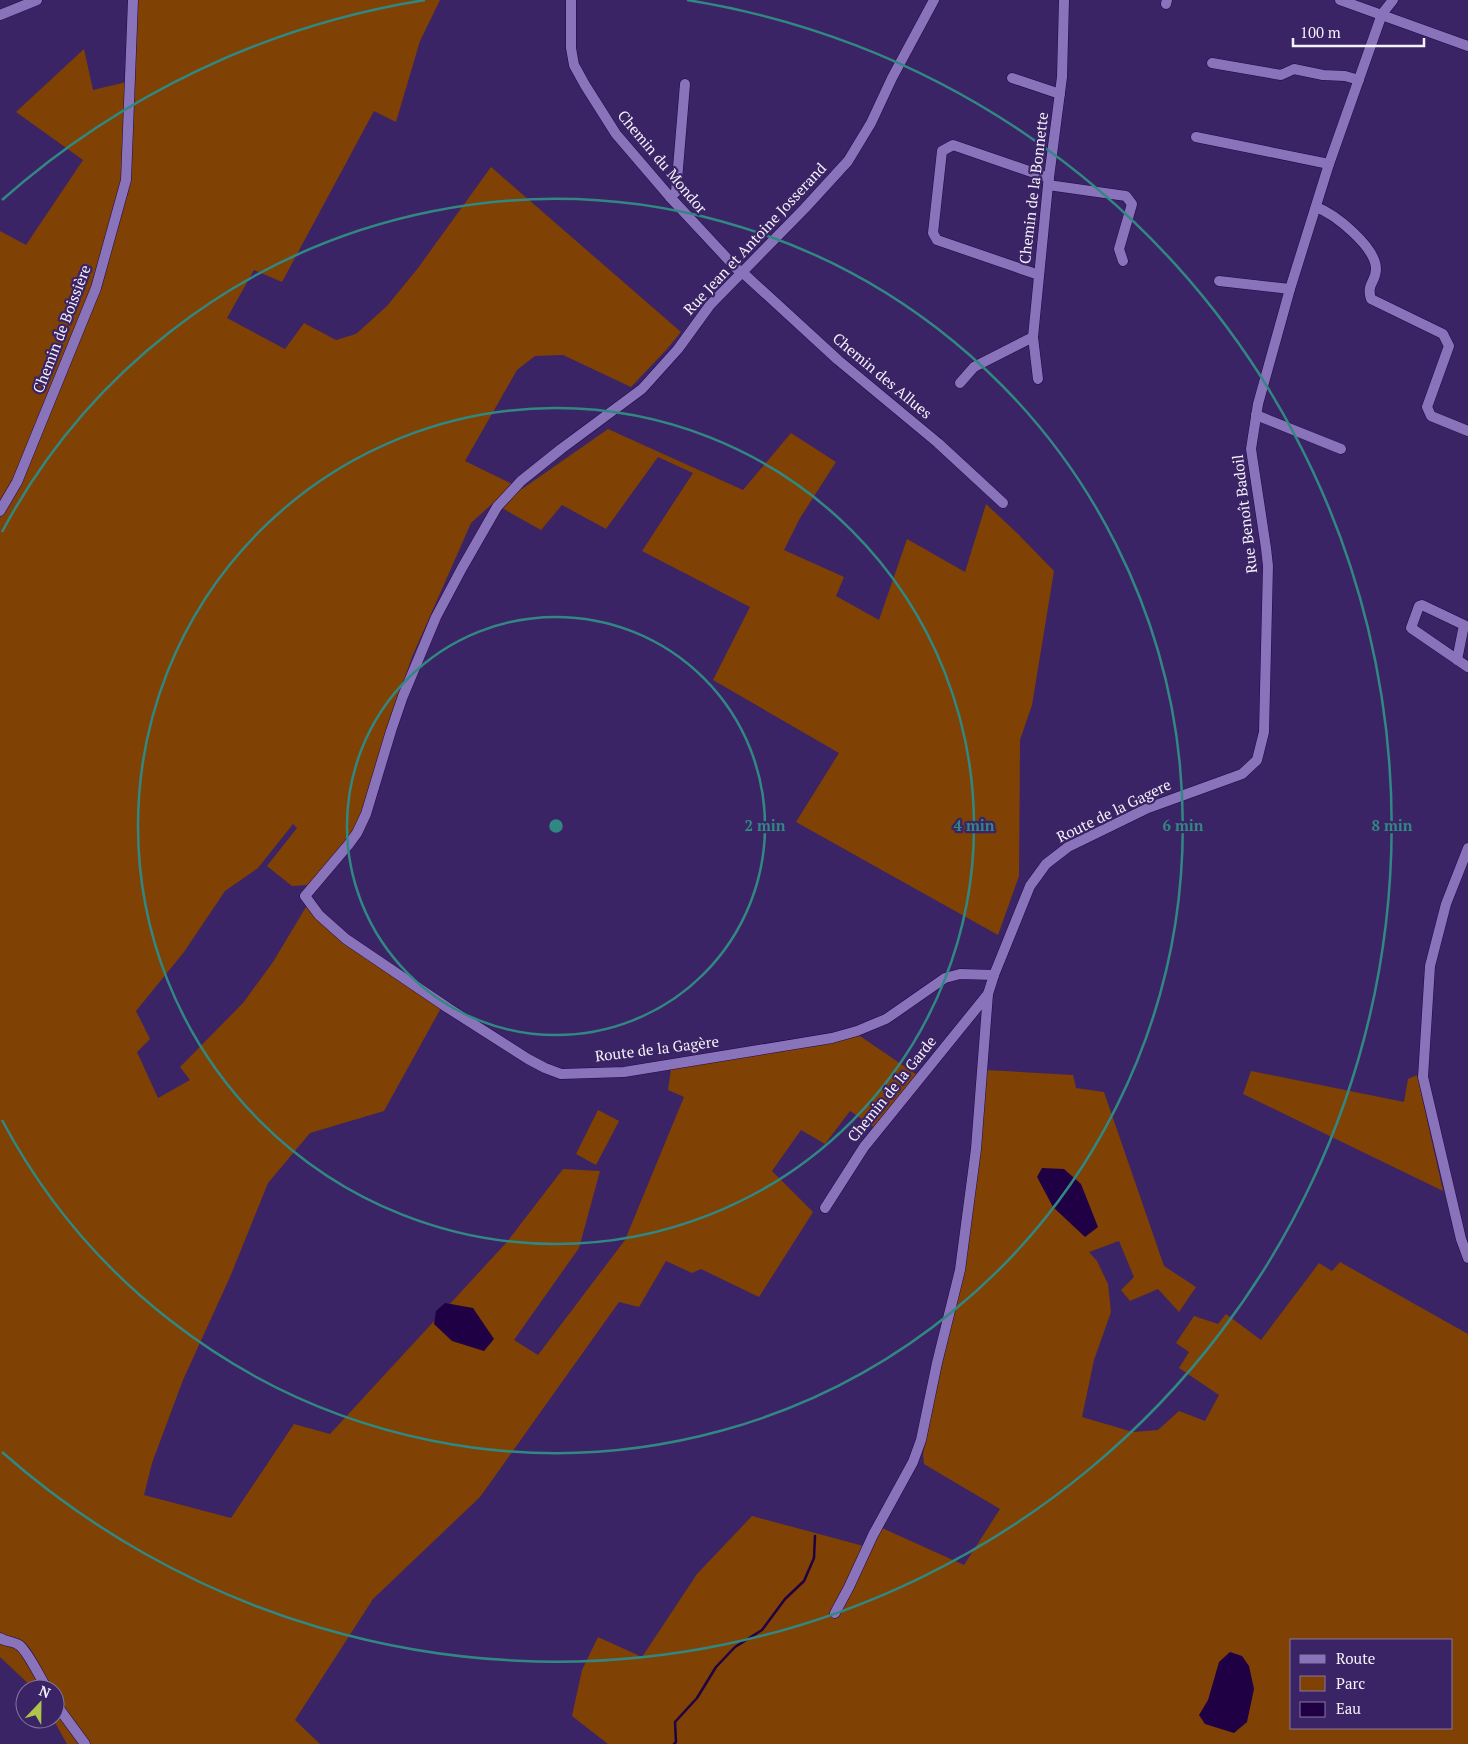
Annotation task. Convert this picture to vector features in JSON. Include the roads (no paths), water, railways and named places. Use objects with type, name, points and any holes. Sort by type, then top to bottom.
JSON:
[{"type":"street","points":[[0,15],[37,0]]},
{"type":"street","name":"Chemin de Boissière","points":[[0,511],[18,482],[96,288],[126,180],[133,0]]},
{"type":"street","name":"Chemin du Mondor","points":[[571,0],[571,48],[574,66],[616,134],[670,197],[737,270],[742,272]]},
{"type":"street","name":"Rue Jean et Antoine Josserand","points":[[305,896],[357,833],[366,814],[403,696],[432,626],[497,507],[528,476],[561,449],[642,389],[678,349],[710,306],[848,161],[871,123],[892,78],[934,0]]},
{"type":"street","name":"Chemin de la Bonnette","points":[[1038,379],[1033,337],[1048,181],[1062,77],[1064,0]]},
{"type":"street","points":[[1340,0],[1468,46]]},
{"type":"street","name":"Rue Benoît Badoil","points":[[1242,774],[1257,760],[1264,732],[1268,566],[1251,450],[1256,415],[1290,289],[1329,164],[1382,14],[1393,0]]},
{"type":"street","points":[[1212,63],[1281,75],[1294,69],[1323,75],[1346,76],[1359,80]]},
{"type":"street","points":[[1012,78],[1060,94]]},
{"type":"street","points":[[670,197],[676,192],[685,84]]},
{"type":"street","points":[[1196,137],[1329,164]]},
{"type":"street","points":[[1039,275],[937,240],[933,233],[942,151],[953,145],[1048,181],[1126,196],[1132,204],[1119,249],[1123,261]]},
{"type":"street","points":[[1316,207],[1338,218],[1351,230],[1374,259],[1376,271],[1368,291],[1371,299],[1443,334],[1450,346],[1427,406],[1431,416],[1468,431]]},
{"type":"street","name":"Chemin des Allues","points":[[742,272],[838,360],[938,443],[1003,503]]},
{"type":"street","points":[[1219,281],[1290,289]]},
{"type":"street","points":[[960,383],[974,367],[1033,337]]},
{"type":"street","points":[[1256,415],[1341,449]]},
{"type":"street","points":[[1457,660],[1464,624],[1422,605],[1419,606],[1411,628],[1457,660],[1468,667]]},
{"type":"street","name":"Route de la Gagere","points":[[988,994],[1030,886],[1046,864],[1068,847],[1148,808],[1229,777],[1242,774]]},
{"type":"street","points":[[1468,848],[1446,904],[1430,966],[1423,1077],[1461,1239],[1468,1258]]},
{"type":"street","name":"Route de la Gagère","points":[[305,896],[319,915],[346,939],[528,1059],[561,1074],[624,1072],[832,1038],[857,1031],[886,1019],[945,978],[960,974],[994,975]]},
{"type":"street","points":[[835,1613],[873,1535],[913,1462],[922,1440],[937,1363],[960,1270],[976,1150],[988,994]]},
{"type":"street","name":"Chemin de la Garde","points":[[825,1208],[864,1147],[988,994]]},
{"type":"street","points":[[0,1638],[6,1642],[19,1645],[35,1666],[42,1679]]},
{"type":"street","points":[[65,1717],[84,1744]]},
{"type":"water","points":[[1042,1168],[1064,1169],[1081,1184],[1098,1227],[1085,1237],[1053,1207],[1037,1177]]},
{"type":"water","points":[[445,1303],[473,1308],[494,1339],[484,1351],[452,1341],[434,1324],[436,1311]]},
{"type":"water","points":[[1230,1652],[1242,1656],[1249,1666],[1254,1689],[1247,1722],[1234,1733],[1205,1724],[1199,1715],[1208,1700],[1219,1662]]},
{"type":"waterway","points":[[674,1744],[676,1742],[675,1722],[697,1698],[716,1667],[735,1647],[762,1630],[785,1599],[804,1581],[814,1558],[815,1536]]}]
